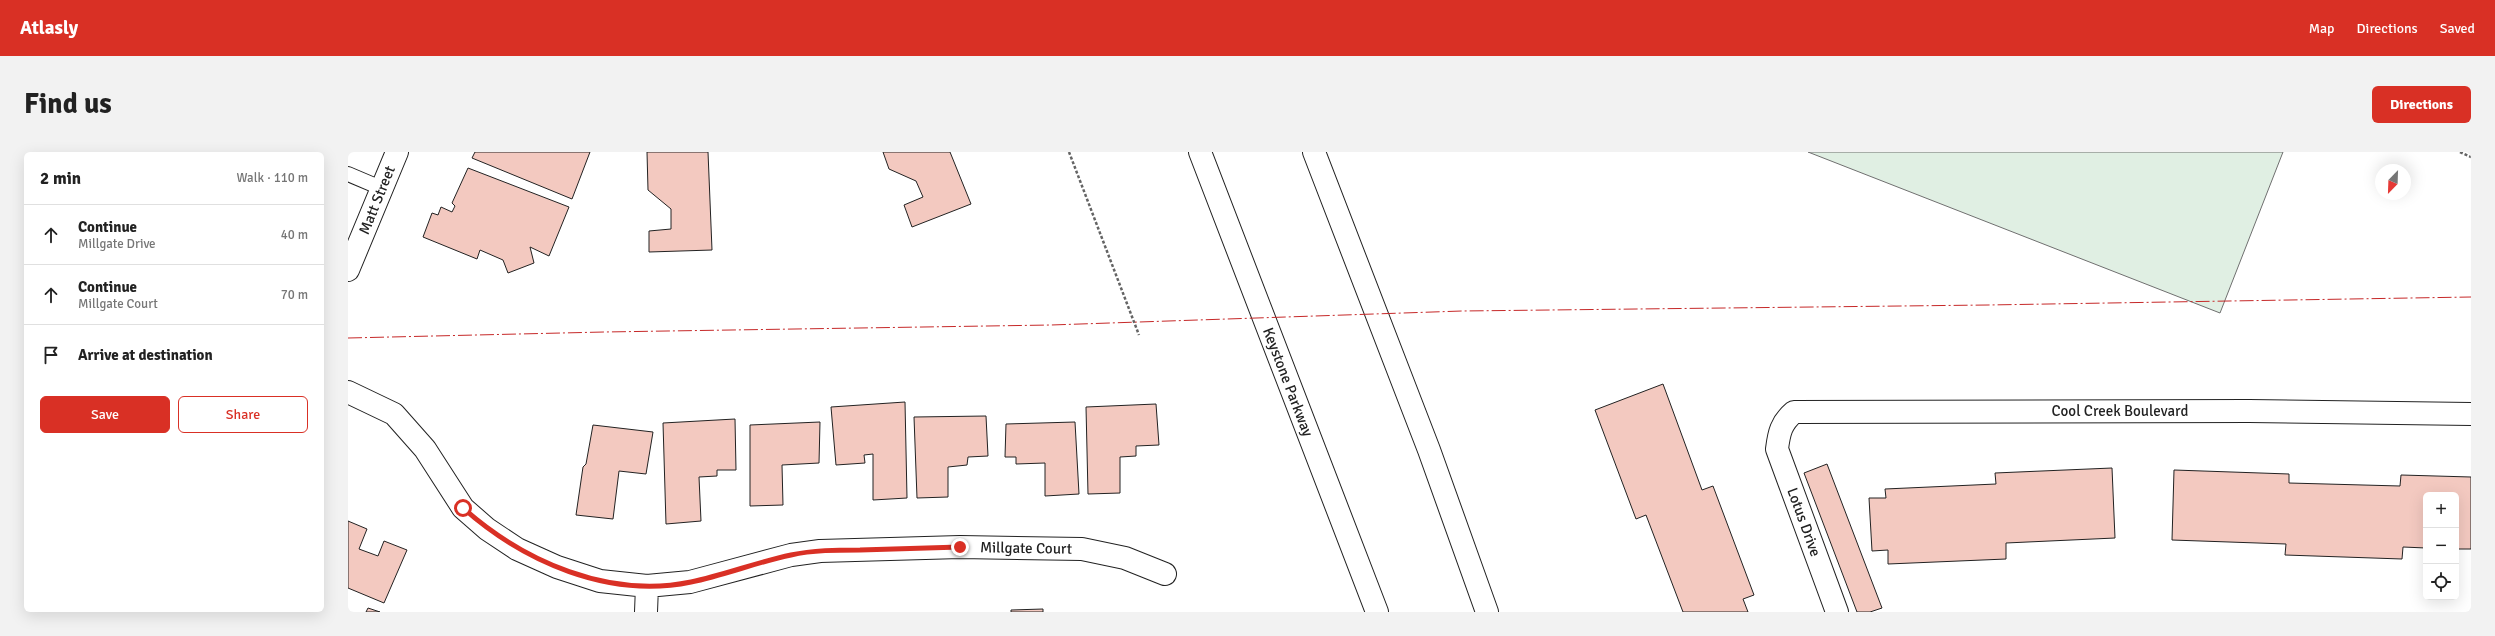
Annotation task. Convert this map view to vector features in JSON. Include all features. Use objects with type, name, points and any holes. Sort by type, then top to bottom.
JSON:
[{"type":"main road","name":"Matt Street","points":[[348,270],[397,152]]},
{"type":"main road","name":"Keystone Parkway","points":[[1200,152],[1377,612]]},
{"type":"main road","points":[[1314,152],[1429,450],[1487,612]]},
{"type":"main road","name":"Millgate Court","points":[[348,392],[394,414],[425,449],[463,508],[487,529],[505,541],[557,567],[600,581],[647,586],[690,582],[791,554],[960,547],[1082,549],[1125,558],[1165,574]]},
{"type":"main road","name":"Cool Creek Boulevard","points":[[1779,431],[1784,420],[1794,412],[2249,411],[2471,414]]},
{"type":"main road","name":"Lotus Drive","points":[[1779,431],[1777,449],[1837,612]]},
{"type":"main road","points":[[1429,450],[1503,612]]},
{"type":"main road","points":[[646,612],[647,586]]},
{"type":"lane","points":[[348,174],[382,188]]},
{"type":"path","points":[[1069,152],[1139,335]]},
{"type":"path","points":[[2460,152],[2471,157]]},
{"type":"green space","points":[[1808,152],[2283,152],[2220,313]]},
{"type":"building","points":[[475,152],[590,152],[572,199],[472,158]]},
{"type":"building","points":[[647,152],[708,152],[712,250],[649,252],[649,231],[671,229],[671,209],[648,190]]},
{"type":"building","points":[[883,152],[950,152],[971,204],[912,227],[904,205],[923,197],[916,181],[889,169]]},
{"type":"building","points":[[468,168],[569,207],[549,256],[530,247],[534,263],[508,273],[503,260],[480,250],[477,259],[423,237],[432,213],[438,215],[441,207],[452,212],[455,206],[452,203]]},
{"type":"building","points":[[1663,384],[1702,490],[1713,486],[1754,595],[1743,599],[1748,612],[1683,612],[1646,515],[1636,519],[1595,410]]},
{"type":"building","points":[[905,402],[907,498],[873,500],[873,454],[864,455],[865,463],[836,465],[831,407]]},
{"type":"building","points":[[1156,404],[1159,445],[1136,446],[1136,456],[1120,457],[1120,493],[1088,494],[1086,407]]},
{"type":"building","points":[[986,416],[988,456],[968,457],[967,465],[948,467],[948,497],[917,498],[914,417]]},
{"type":"building","points":[[735,419],[736,470],[717,470],[717,476],[699,477],[701,521],[666,524],[663,423]]},
{"type":"building","points":[[820,422],[819,463],[782,465],[783,505],[750,506],[750,425]]},
{"type":"building","points":[[1075,422],[1079,494],[1045,496],[1045,463],[1016,464],[1016,457],[1005,457],[1006,424]]},
{"type":"building","points":[[593,425],[653,432],[646,474],[619,471],[613,519],[576,515],[583,467],[586,464]]},
{"type":"building","points":[[1827,464],[1882,608],[1870,612],[1857,612],[1804,473]]},
{"type":"building","points":[[2112,468],[2115,538],[2006,543],[2006,559],[1888,564],[1888,550],[1872,551],[1869,498],[1886,498],[1885,489],[1996,484],[1995,473]]},
{"type":"building","points":[[2174,470],[2289,474],[2289,483],[2400,486],[2401,475],[2471,477],[2471,549],[2459,549],[2459,492],[2423,492],[2423,548],[2403,547],[2402,559],[2285,555],[2286,544],[2172,540]]},
{"type":"building","points":[[348,521],[367,529],[359,549],[378,556],[384,541],[407,550],[384,603],[348,588]]},
{"type":"building","points":[[368,608],[380,612],[366,612]]},
{"type":"building","points":[[1043,609],[1043,612],[1011,612],[1011,610]]},
{"type":"power","points":[[348,338],[604,332],[1051,325],[1462,311],[1988,305],[2471,297]]},
{"type":"route","points":[[463,508],[487,529],[517,549],[557,567],[600,581],[647,586],[690,582],[791,554],[820,551],[960,547]]}]
